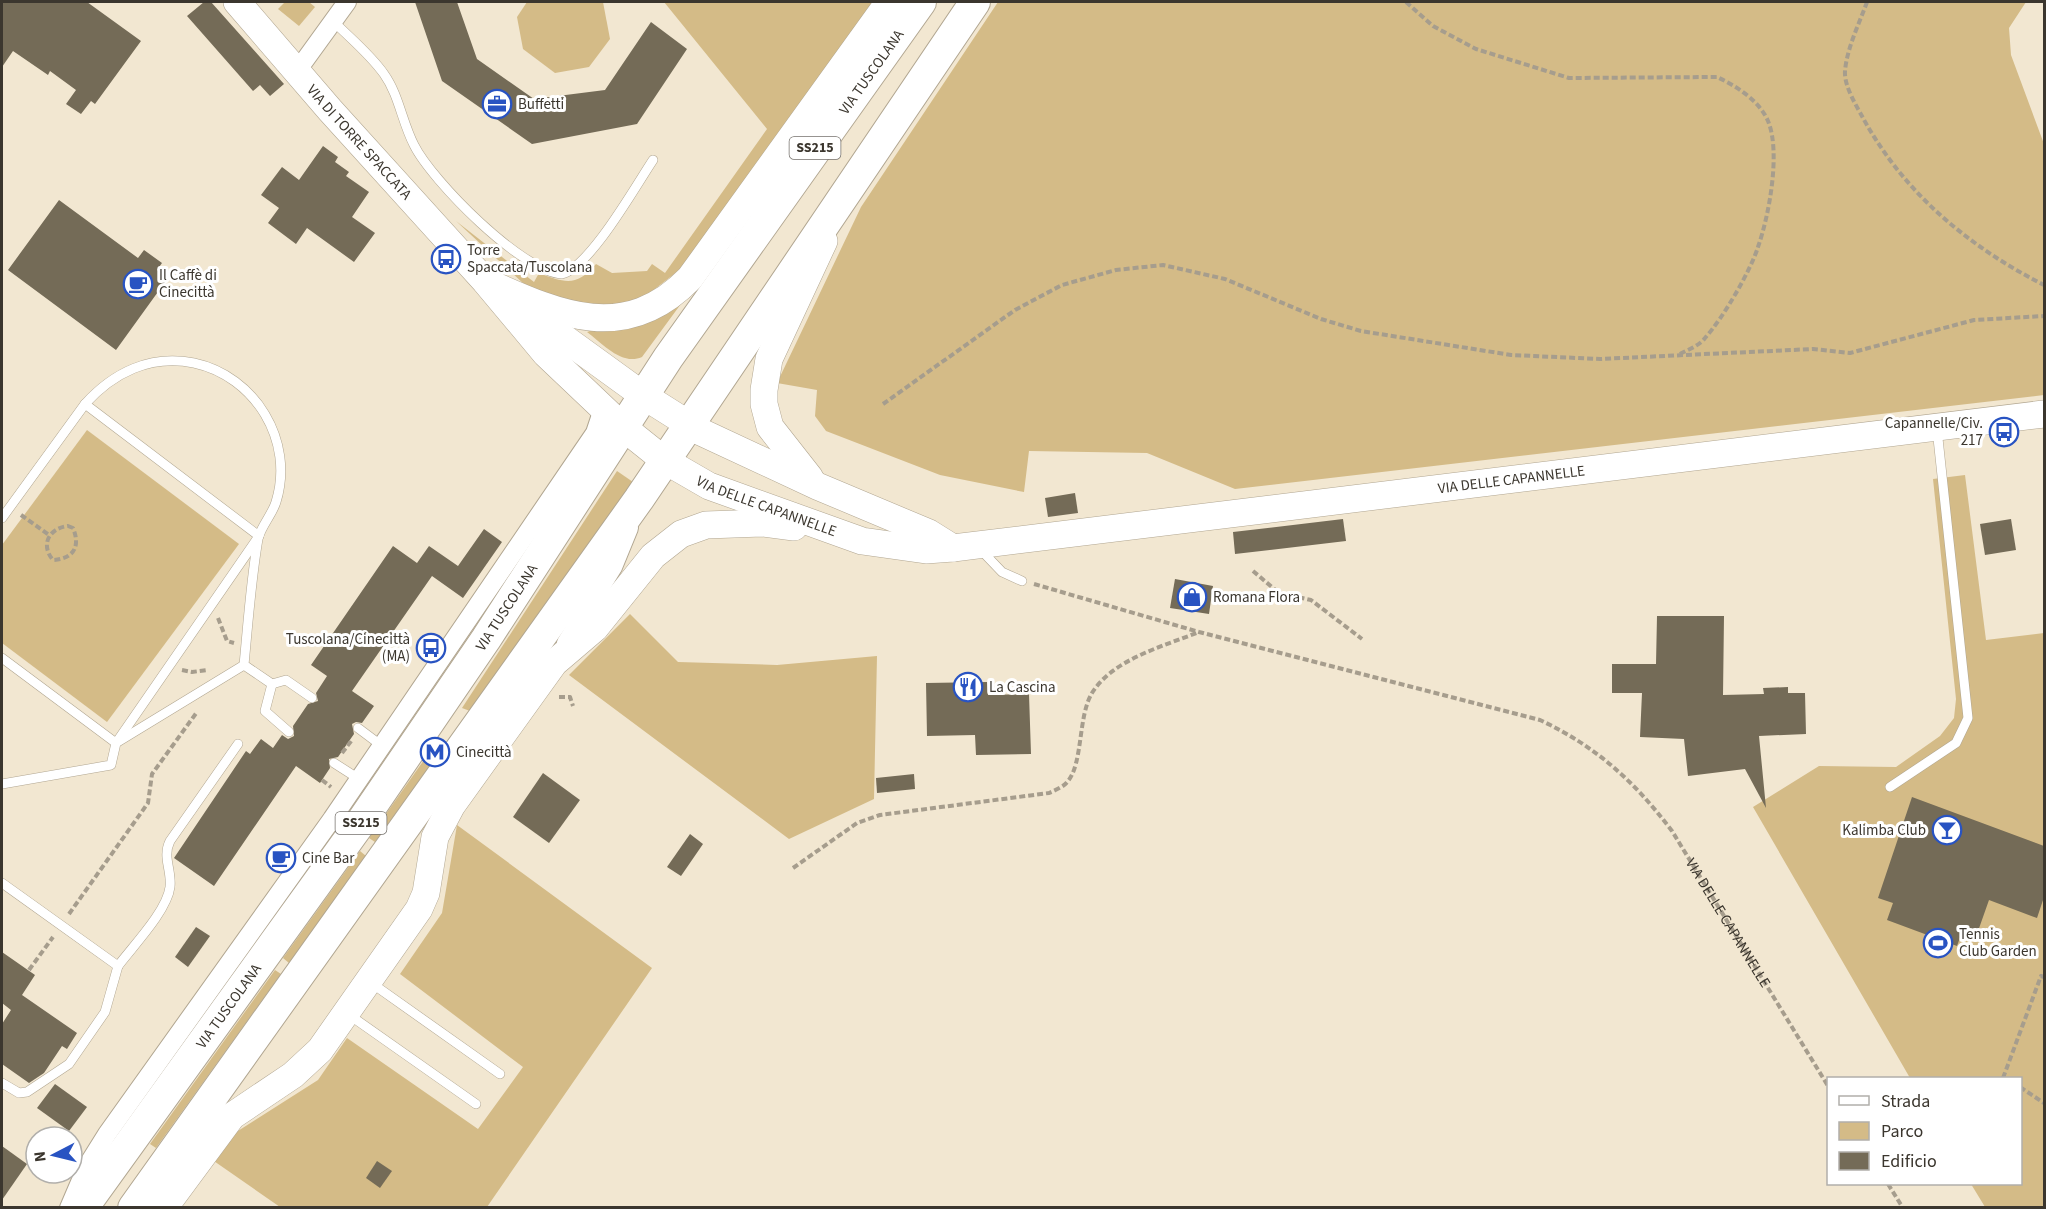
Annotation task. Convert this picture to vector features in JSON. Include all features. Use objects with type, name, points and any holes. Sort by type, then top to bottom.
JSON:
[{"type":"main road","name":"VIA TUSCOLANA","points":[[83,1208],[358,825],[486,639],[613,418],[644,396],[711,296],[921,2]]},
{"type":"main road","name":"SS215","points":[[134,1208],[639,499],[975,2]]},
{"type":"street","name":"VIA TUSCOLANA","points":[[485,281],[546,308],[588,318],[635,312],[672,295],[690,278],[889,2]]},
{"type":"street","name":"VIA DI TORRE SPACCATA","points":[[248,6],[337,119],[485,281],[546,354],[613,418]]},
{"type":"street","points":[[297,71],[339,8]]},
{"type":"street","points":[[817,486],[770,427],[764,404],[764,380],[769,359],[846,192]]},
{"type":"street","name":"VIA DI TORRE SPACCATA","points":[[485,281],[644,396]]},
{"type":"street","points":[[644,396],[714,439],[817,486],[964,547]]},
{"type":"street","name":"VIA DELLE CAPANNELLE","points":[[613,418],[664,460],[709,486],[862,541],[926,550],[1937,429],[2044,414]]},
{"type":"street","name":"VIA TUSCOLANA","points":[[69,1208],[87,1166],[107,1134],[382,746],[598,428],[613,418]]},
{"type":"street","points":[[589,442],[613,418]]},
{"type":"street","points":[[164,1208],[232,1116],[304,1066],[320,1050],[404,934],[422,902],[432,845],[440,824],[554,663],[613,567],[639,499]]},
{"type":"street","points":[[554,663],[595,628],[653,556],[688,531],[717,524],[762,523],[862,541]]},
{"type":"lane","points":[[339,8],[384,74],[413,144],[434,176],[479,222],[544,270],[562,274],[577,266],[590,252],[652,160]]},
{"type":"lane","points":[[2,518],[85,404],[112,378],[138,366],[166,361],[204,365],[237,383],[263,410],[278,445],[280,483],[276,502],[259,536],[116,743],[111,765],[2,784]]},
{"type":"lane","points":[[85,404],[259,536]]},
{"type":"lane","points":[[1890,787],[1956,743],[1968,718],[1937,429]]},
{"type":"lane","points":[[244,665],[259,536]]},
{"type":"lane","points":[[964,547],[1002,572],[1022,580]]},
{"type":"lane","points":[[2,658],[22,679],[116,743]]},
{"type":"lane","points":[[244,665],[272,684]]},
{"type":"lane","points":[[116,743],[244,665]]},
{"type":"lane","points":[[272,684],[286,680],[312,698]]},
{"type":"lane","points":[[272,684],[265,711],[289,732]]},
{"type":"lane","points":[[359,729],[382,746]]},
{"type":"lane","points":[[2,1083],[19,1093],[27,1092],[69,1064],[102,1019],[118,966],[169,893],[170,876],[166,855],[170,841],[238,744]]},
{"type":"lane","points":[[334,764],[359,779]]},
{"type":"lane","points":[[2,883],[118,966]]},
{"type":"lane","points":[[369,981],[500,1074]]},
{"type":"lane","points":[[346,1013],[476,1104]]},
{"type":"path","points":[[1406,2],[1433,26],[1476,49],[1569,78],[1717,77],[1730,83],[1755,102],[1768,121],[1774,148],[1770,196],[1758,248],[1725,310],[1704,341],[1675,357]]},
{"type":"path","points":[[1867,2],[1850,49],[1845,74],[1855,103],[1880,149],[1952,228],[2011,268],[2044,285]]},
{"type":"path","points":[[883,404],[1015,310],[1062,285],[1116,270],[1163,265],[1225,279],[1351,328],[1407,340],[1511,355],[1599,359],[1813,349],[1850,353],[1974,320],[2044,316]]},
{"type":"path","points":[[9,507],[49,535]]},
{"type":"path","points":[[59,527],[73,528],[77,543],[69,557],[52,560],[47,554],[46,543],[49,535],[59,527]]},
{"type":"path","points":[[1253,570],[1280,593],[1311,600],[1362,639]]},
{"type":"path","name":"VIA DELLE CAPANNELLE","points":[[1022,580],[1199,632],[1540,720],[1575,737],[1611,764],[1647,798],[1672,831],[1827,1084]]},
{"type":"path","points":[[209,608],[221,623],[227,641],[246,646]]},
{"type":"path","points":[[793,868],[857,823],[880,815],[1048,793],[1058,788],[1068,782],[1074,770],[1085,711],[1092,693],[1108,676],[1134,658],[1199,632]]},
{"type":"path","points":[[169,666],[192,672],[206,670]]},
{"type":"path","points":[[559,697],[570,697],[573,706]]},
{"type":"path","points":[[29,970],[148,803],[152,774],[203,702]]},
{"type":"path","points":[[334,764],[359,729]]},
{"type":"path","points":[[2003,1077],[2041,976],[2044,977]]},
{"type":"path","points":[[2022,1088],[2044,1103]]},
{"type":"path","points":[[1889,1185],[1903,1208]]},
{"type":"green space","points":[[285,2],[309,2],[315,7],[299,26],[278,9]]},
{"type":"green space","points":[[527,2],[603,2],[610,39],[589,67],[555,73],[523,49],[517,17]]},
{"type":"green space","points":[[664,2],[874,2],[682,268],[647,295],[622,304],[582,307],[525,285],[456,221],[534,282],[539,273],[563,281],[576,280],[583,277],[596,264],[612,273],[647,271],[652,264],[665,273],[767,129]]},
{"type":"green space","points":[[998,2],[2026,2],[2009,28],[2011,55],[2044,144],[2044,395],[1235,489],[1147,453],[1029,451],[1024,492],[940,475],[826,431],[815,416],[817,390],[777,383],[861,207]]},
{"type":"green space","points":[[686,297],[642,357],[627,359],[620,356],[587,332]]},
{"type":"green space","points":[[87,430],[239,544],[107,722],[2,643],[2,545]]},
{"type":"green space","points":[[617,471],[633,482],[470,711],[462,708]]},
{"type":"green space","name":"Tennis Club Garden","points":[[1965,475],[1986,640],[2044,633],[2044,1207],[1985,1207],[1972,1185],[2022,1185],[2022,1077],[1909,1077],[1753,807],[1819,766],[1896,767],[1940,736],[1954,718],[1956,699],[1933,479]]},
{"type":"green space","points":[[630,614],[678,662],[777,665],[877,656],[874,799],[789,839],[569,675]]},
{"type":"green space","points":[[438,740],[445,745],[375,842],[369,838]]},
{"type":"green space","points":[[457,825],[652,968],[487,1207],[280,1207],[211,1159],[230,1136],[318,1080],[347,1038],[478,1129],[523,1067],[400,974],[442,913]]},
{"type":"green space","points":[[360,851],[366,856],[289,963],[283,958]]},
{"type":"green space","points":[[275,970],[281,974],[156,1148],[150,1144]]},
{"type":"building","points":[[2,2],[87,2],[141,41],[95,104],[91,101],[81,114],[66,104],[76,90],[50,71],[48,75],[13,51],[2,67]]},
{"type":"building","points":[[204,2],[211,2],[284,84],[270,96],[260,85],[253,91],[187,16]]},
{"type":"building","points":[[415,2],[457,2],[477,59],[534,99],[605,90],[651,22],[687,49],[637,124],[532,144],[442,81]]},
{"type":"building","points":[[323,146],[338,157],[335,162],[349,172],[346,176],[369,192],[352,217],[375,233],[354,262],[307,228],[296,244],[268,223],[279,208],[261,195],[282,167],[299,180]]},
{"type":"building","points":[[59,200],[138,258],[144,250],[162,263],[157,270],[168,278],[116,350],[8,270]]},
{"type":"building","points":[[1075,493],[1078,513],[1048,517],[1045,498]]},
{"type":"building","points":[[1343,519],[1346,541],[1235,554],[1233,532]]},
{"type":"building","points":[[2011,519],[2016,550],[1985,555],[1980,524]]},
{"type":"building","points":[[484,529],[502,542],[463,598],[432,576],[352,691],[374,706],[362,723],[352,724],[354,734],[338,757],[329,759],[330,768],[320,783],[296,766],[214,886],[174,858],[246,751],[250,754],[261,739],[273,748],[282,735],[288,739],[294,736],[293,726],[308,704],[318,701],[316,693],[327,676],[311,665],[393,546],[417,563],[429,546],[458,566]]},
{"type":"building","name":"Romana Flora","points":[[1175,579],[1213,586],[1209,614],[1170,608]]},
{"type":"building","points":[[1657,616],[1724,616],[1723,695],[1764,694],[1763,688],[1788,687],[1788,693],[1805,693],[1806,734],[1759,736],[1766,808],[1745,769],[1688,776],[1684,739],[1640,737],[1642,693],[1612,693],[1612,664],[1656,664]]},
{"type":"building","points":[[987,682],[988,695],[1029,694],[1031,754],[976,755],[975,735],[927,736],[926,683]]},
{"type":"building","points":[[543,773],[580,800],[549,843],[513,817]]},
{"type":"building","points":[[914,774],[915,789],[877,793],[876,778]]},
{"type":"building","points":[[1912,797],[2044,846],[2044,897],[2037,918],[1989,900],[1977,934],[1963,929],[1957,946],[1887,920],[1893,903],[1878,898]]},
{"type":"building","points":[[690,834],[703,844],[681,876],[667,867]]},
{"type":"building","points":[[196,927],[210,936],[188,967],[175,957]]},
{"type":"building","points":[[2,952],[35,975],[22,995],[77,1033],[67,1049],[62,1046],[44,1073],[29,1083],[2,1064],[2,1024],[11,1010],[2,1003]]},
{"type":"building","points":[[55,1084],[87,1107],[74,1125],[61,1125],[37,1108]]},
{"type":"building","points":[[2,1146],[24,1162],[24,1168],[2,1200]]},
{"type":"building","points":[[377,1161],[392,1171],[380,1188],[366,1178]]},
{"type":"place","name":"Buffetti","points":[[497,104]]},
{"type":"place","name":"Torre Spaccata/Tuscolana","points":[[446,259]]},
{"type":"place","name":"Il Caffè di Cinecittà","points":[[138,284]]},
{"type":"place","name":"Capannelle/Civ. 217","points":[[2004,432]]},
{"type":"place","name":"Romana Flora","points":[[1192,597]]},
{"type":"place","name":"Tuscolana/Cinecittà (MA)","points":[[431,648]]},
{"type":"place","name":"La Cascina","points":[[968,687]]},
{"type":"place","name":"Cinecittà","points":[[435,752]]},
{"type":"place","name":"Kalimba Club","points":[[1947,830]]},
{"type":"place","name":"Cine Bar","points":[[281,858]]},
{"type":"place","name":"Tennis Club Garden","points":[[1938,943]]}]
